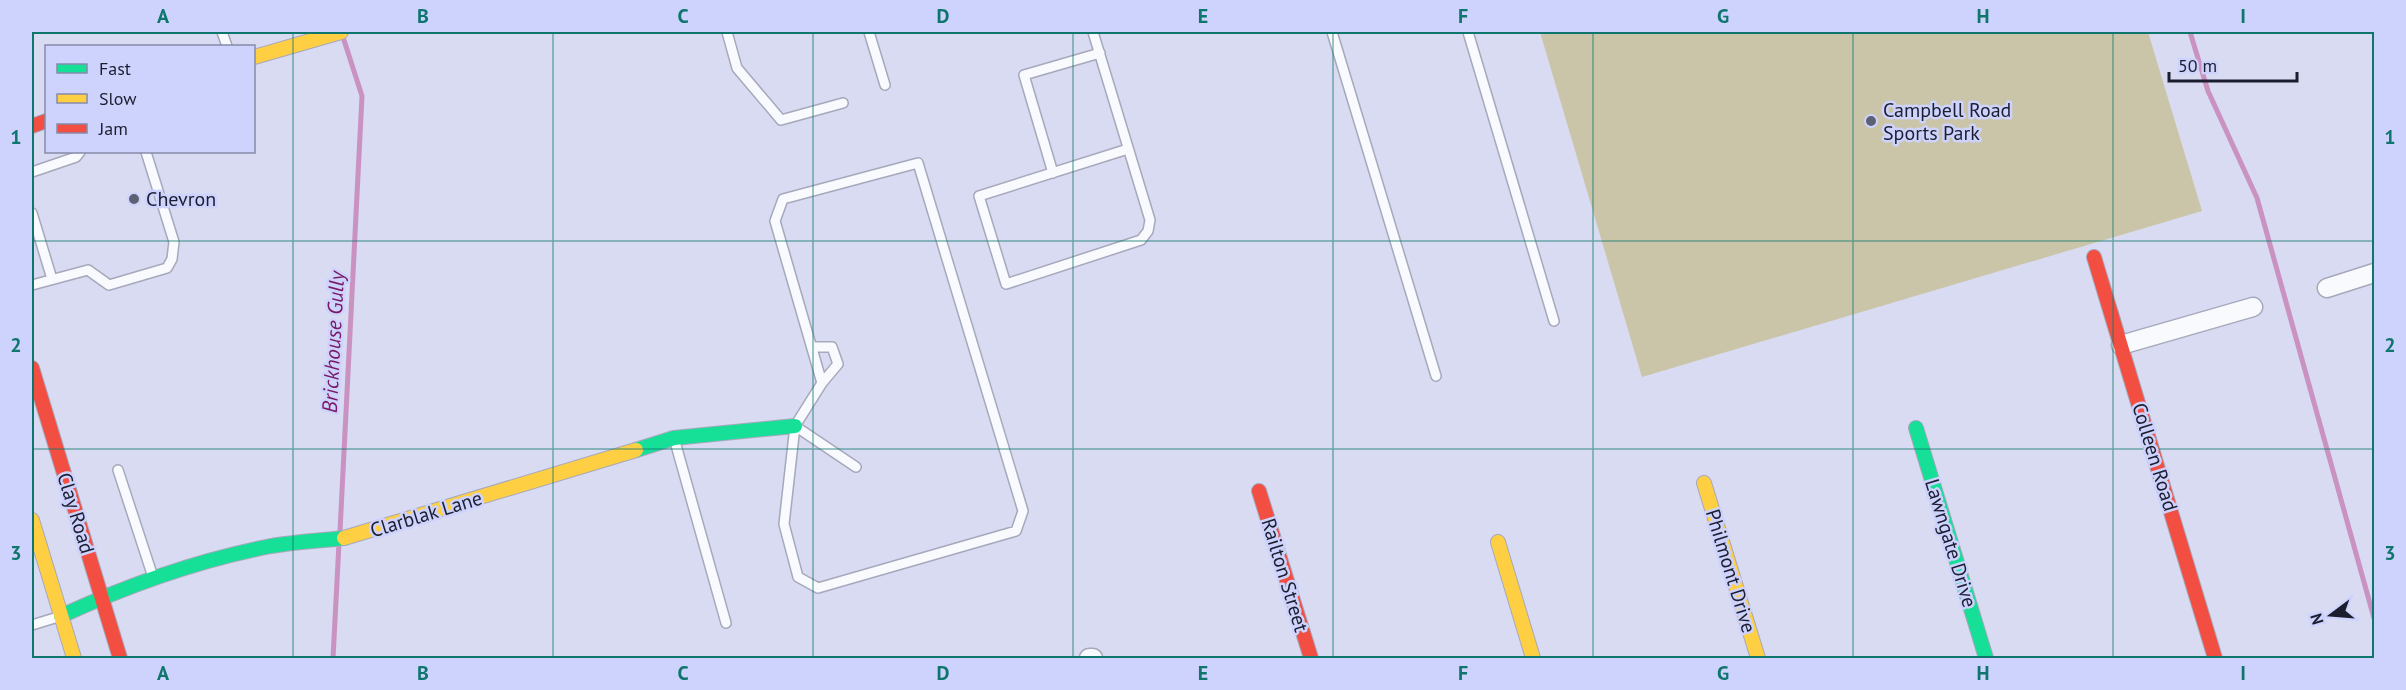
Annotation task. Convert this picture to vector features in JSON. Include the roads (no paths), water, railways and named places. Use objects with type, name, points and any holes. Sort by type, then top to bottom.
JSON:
[{"type":"street","points":[[255,57],[341,32]]},
{"type":"street","name":"Colleen Road","points":[[2094,257],[2215,658]]},
{"type":"street","points":[[2327,288],[2374,273]]},
{"type":"street","points":[[2121,345],[2253,307]]},
{"type":"street","name":"Clay Road","points":[[32,368],[120,658]]},
{"type":"street","name":"Clarblak Lane","points":[[61,616],[102,597],[197,564],[267,548],[350,537],[674,438],[795,426]]},
{"type":"street","name":"Lawngate Drive","points":[[1916,428],[1986,658]]},
{"type":"street","name":"Philmont Drive","points":[[1704,483],[1758,658]]},
{"type":"street","name":"Railton Street","points":[[1259,491],[1311,658]]},
{"type":"street","points":[[32,520],[74,658]]},
{"type":"street","points":[[1498,542],[1533,658]]},
{"type":"lane","points":[[727,32],[737,68],[781,120],[843,103]]},
{"type":"lane","points":[[869,32],[885,85]]},
{"type":"lane","points":[[1093,32],[1150,220],[1148,231],[1141,240],[1006,284],[979,196],[1128,149]]},
{"type":"lane","points":[[1332,32],[1436,376]]},
{"type":"lane","points":[[1468,32],[1554,321]]},
{"type":"lane","points":[[1053,172],[1024,75],[1100,53]]},
{"type":"lane","points":[[32,172],[76,157],[79,153]]},
{"type":"lane","points":[[32,285],[87,270],[109,285],[167,268],[172,259],[174,242],[146,153]]},
{"type":"lane","points":[[813,347],[832,347],[838,364],[822,383],[795,426],[784,524],[798,577],[818,588],[1016,531],[1023,511],[918,163],[783,199],[775,221],[822,383]]},
{"type":"lane","points":[[32,216],[51,279]]},
{"type":"lane","points":[[795,426],[856,467]]},
{"type":"lane","points":[[674,438],[726,623]]},
{"type":"lane","points":[[118,470],[153,579]]},
{"type":"lane","points":[[32,626],[61,616]]},
{"type":"waterway","points":[[2190,32],[2208,91],[2257,198],[2374,618]]},
{"type":"waterway","name":"Brickhouse Gully","points":[[340,531],[362,96],[343,37]]},
{"type":"waterway","name":"Brickhouse Gully","points":[[333,658],[339,543]]},
{"type":"place","name":"Campbell Road Sports Park","points":[[1871,121]]},
{"type":"place","name":"Chevron","points":[[134,199]]}]
